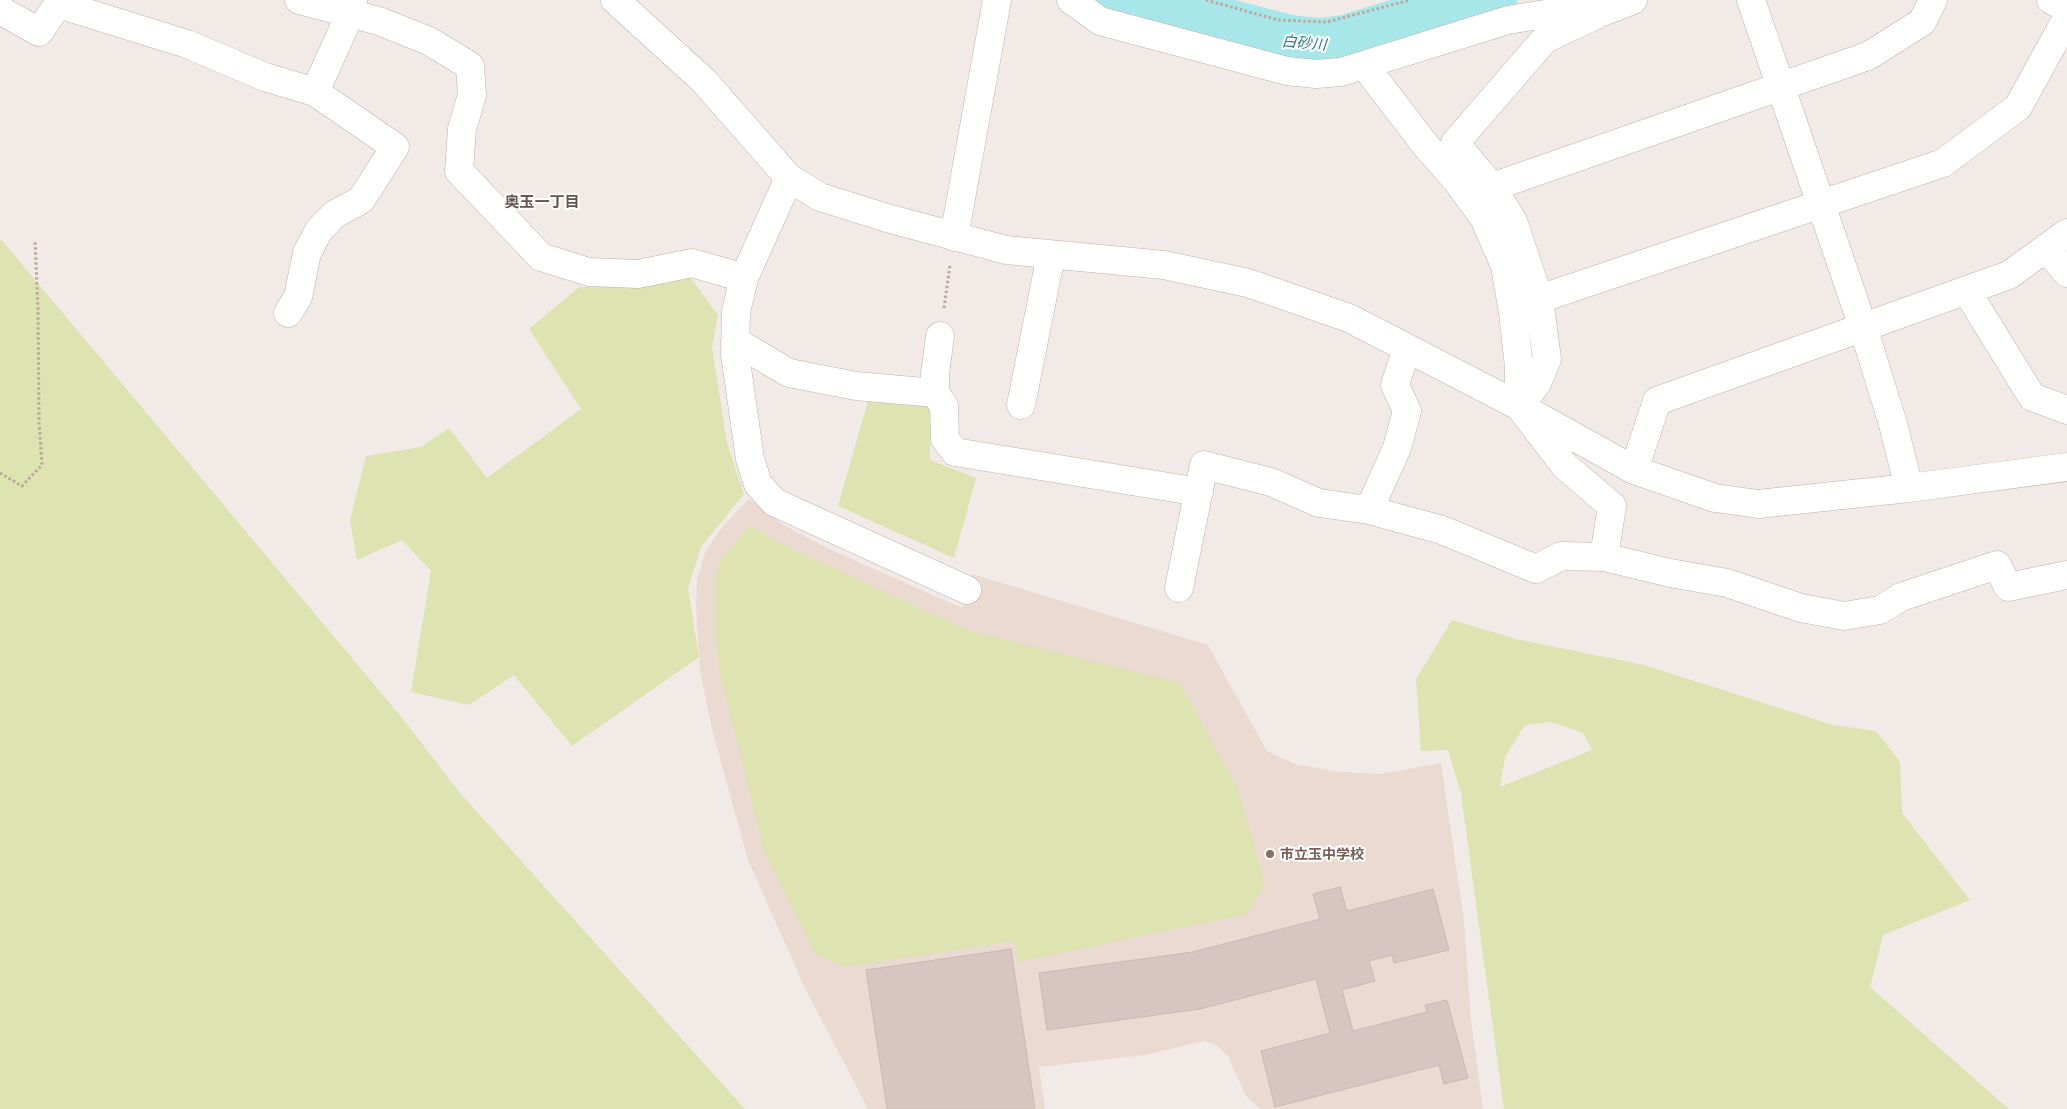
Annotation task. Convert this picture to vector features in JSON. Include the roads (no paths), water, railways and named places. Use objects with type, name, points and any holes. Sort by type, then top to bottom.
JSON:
[{"type":"street","points":[[300,0],[351,7],[379,21],[429,41],[470,66],[472,96],[462,129],[459,171],[541,257],[589,272],[638,274],[692,263],[744,278]]},
{"type":"street","points":[[615,0],[704,81],[789,178],[820,197],[1006,250],[1164,266],[1248,284],[1349,318],[1519,406],[1634,470],[1715,498],[1758,504],[1909,488],[2067,467]]},
{"type":"street","points":[[954,236],[997,0]]},
{"type":"street","points":[[1071,0],[1100,21],[1287,71],[1316,74],[1341,72],[1508,20],[1633,0]]},
{"type":"street","points":[[1751,0],[1863,327],[1893,424],[1909,488]]},
{"type":"street","points":[[1492,187],[1868,56],[1922,22],[1933,0]]},
{"type":"street","points":[[2051,0],[2067,8]]},
{"type":"street","points":[[0,10],[39,32],[59,2],[187,44],[265,77],[315,92],[395,147],[360,200],[335,214],[319,230],[306,253],[298,297],[288,313]]},
{"type":"street","points":[[1519,406],[1537,383],[1547,359],[1539,299],[1513,221],[1492,187],[1455,143],[1545,39],[1597,6]]},
{"type":"street","points":[[315,92],[351,7]]},
{"type":"street","points":[[1539,299],[1943,163],[2018,107],[2067,18]]},
{"type":"street","points":[[1364,65],[1427,147],[1457,181],[1484,218],[1505,266],[1519,367],[1519,406],[1565,466],[1612,506],[1604,556]]},
{"type":"street","points":[[789,178],[744,278],[736,312],[735,354],[750,459],[758,484],[774,502],[967,590]]},
{"type":"street","points":[[1634,470],[1656,401],[2009,275],[2057,241],[2067,273]]},
{"type":"street","points":[[1022,405],[1051,255]]},
{"type":"street","points":[[1966,290],[2032,397],[2067,410]]},
{"type":"street","points":[[940,336],[935,374],[935,393],[944,406],[945,439],[956,452],[1199,492]]},
{"type":"street","points":[[735,341],[789,373],[856,386],[935,393]]},
{"type":"street","points":[[1369,510],[1396,448],[1407,411],[1396,386],[1407,348]]},
{"type":"street","points":[[1179,588],[1204,465],[1271,482],[1320,503],[1369,510],[1442,530],[1536,569],[1560,556],[1604,556],[1670,574],[1727,582],[1800,608],[1844,616],[1880,610],[1901,596],[1997,565],[2008,587],[2067,575]]},
{"type":"waterway","name":"白砂川","points":[[1117,0],[1290,44],[1319,47],[1346,44],[1488,0]]},
{"type":"place","name":"市立玉中学校","points":[[1270,854]]},
{"type":"district","name":"奥玉一丁目","points":[[542,202]]}]
